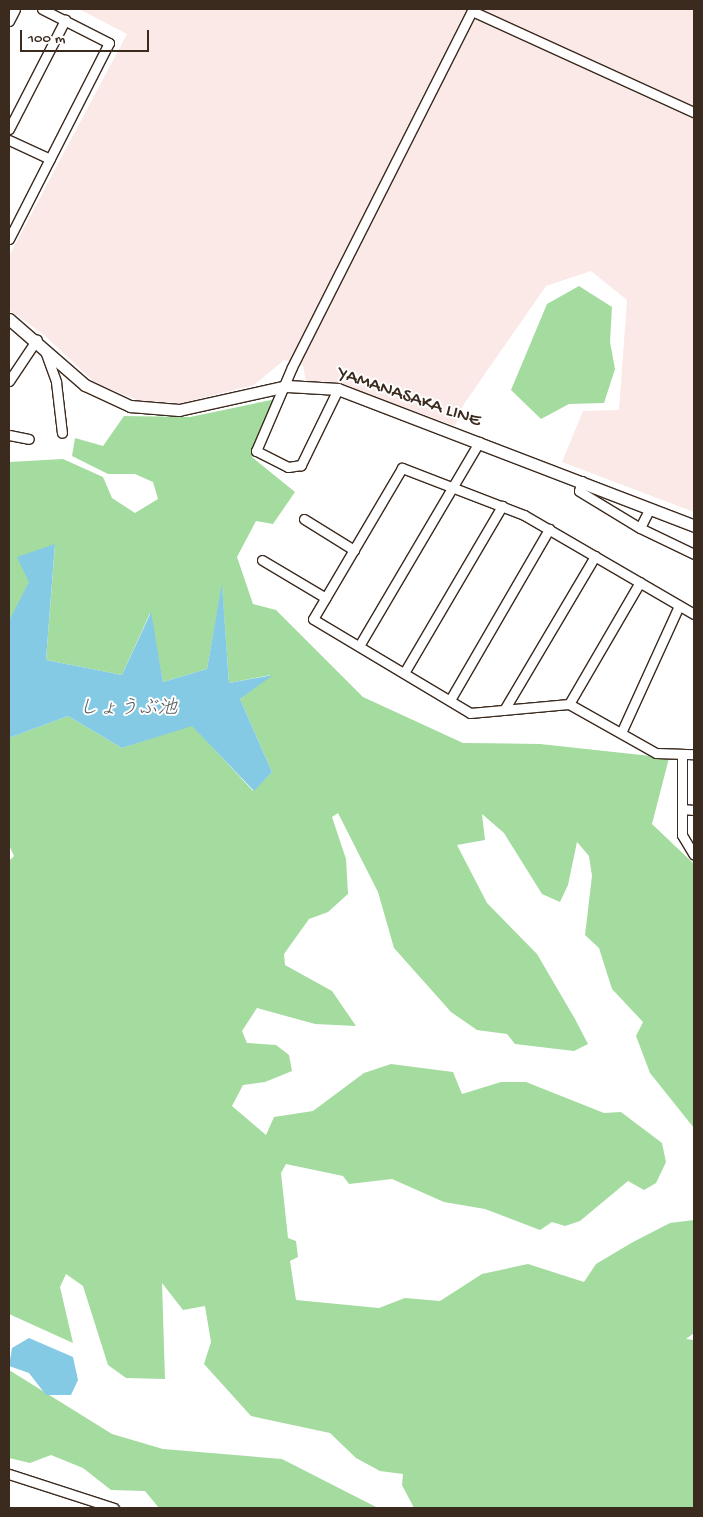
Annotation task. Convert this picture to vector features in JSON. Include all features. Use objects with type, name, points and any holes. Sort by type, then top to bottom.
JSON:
[{"type":"main road","name":"YAMANASAKA LINE","points":[[9,319],[40,342],[85,385],[138,407],[196,408],[286,386],[338,389],[582,481],[694,526]]},
{"type":"street","points":[[9,22],[15,9]]},
{"type":"street","points":[[9,239],[109,42],[42,9]]},
{"type":"street","points":[[338,389],[301,465],[288,467],[256,451],[286,386],[472,10],[694,112]]},
{"type":"street","points":[[9,129],[65,20]]},
{"type":"street","points":[[9,140],[50,159]]},
{"type":"street","points":[[9,381],[40,342],[56,382],[62,433]]},
{"type":"street","points":[[9,435],[29,438]]},
{"type":"street","points":[[359,646],[479,442]]},
{"type":"street","points":[[694,614],[549,530],[502,506],[402,468],[313,619],[470,713],[569,704],[656,753],[694,753]]},
{"type":"street","points":[[582,481],[579,491],[588,498],[640,528],[694,554]]},
{"type":"street","points":[[404,673],[502,506]]},
{"type":"street","points":[[640,528],[650,508]]},
{"type":"street","points":[[304,519],[354,550]]},
{"type":"street","points":[[450,700],[549,530]]},
{"type":"street","points":[[504,710],[594,556]]},
{"type":"street","points":[[262,560],[326,598]]},
{"type":"street","points":[[569,704],[640,582]]},
{"type":"street","points":[[621,733],[679,606]]},
{"type":"street","points":[[682,754],[682,835],[694,855]]},
{"type":"street","points":[[682,809],[694,810]]},
{"type":"street","points":[[9,1474],[114,1508]]},
{"type":"shaded area","points":[[79,9],[694,9],[694,512],[562,462],[583,411],[619,410],[627,300],[591,271],[546,286],[464,404],[455,426],[335,382],[306,381],[303,366],[284,360],[254,385],[182,403],[139,401],[94,382],[43,334],[9,310],[9,256],[127,34]]},
{"type":"green space","points":[[579,286],[612,307],[610,342],[615,369],[604,403],[569,404],[541,419],[511,390],[547,304]]},
{"type":"green space","points":[[276,399],[252,457],[295,492],[273,524],[256,521],[237,557],[253,604],[276,610],[363,697],[463,743],[540,744],[669,758],[652,824],[694,864],[694,1128],[650,1073],[636,1036],[643,1022],[612,989],[599,948],[585,935],[592,876],[589,856],[577,842],[568,885],[560,902],[542,894],[504,833],[482,814],[485,840],[457,845],[487,903],[537,954],[575,1019],[588,1044],[574,1051],[515,1044],[507,1034],[477,1030],[451,1012],[394,948],[378,892],[338,813],[332,817],[346,859],[348,894],[328,912],[309,919],[284,954],[285,965],[332,991],[356,1026],[315,1024],[257,1008],[242,1031],[247,1043],[276,1045],[289,1055],[292,1071],[265,1082],[243,1085],[232,1106],[266,1135],[274,1117],[313,1111],[364,1073],[391,1064],[453,1072],[462,1094],[501,1082],[526,1082],[604,1113],[621,1112],[662,1143],[666,1162],[656,1183],[644,1190],[628,1181],[580,1221],[565,1226],[552,1222],[540,1230],[485,1209],[444,1202],[392,1179],[349,1184],[343,1176],[286,1164],[281,1173],[288,1238],[296,1241],[298,1257],[290,1261],[296,1300],[379,1308],[405,1298],[440,1301],[482,1274],[528,1264],[584,1282],[596,1264],[633,1242],[670,1223],[694,1220],[694,1333],[686,1339],[694,1340],[694,1508],[414,1508],[402,1485],[403,1474],[380,1471],[356,1458],[330,1433],[251,1416],[204,1364],[211,1342],[205,1306],[183,1310],[162,1283],[165,1379],[126,1378],[108,1365],[83,1286],[66,1274],[60,1287],[73,1343],[9,1314],[9,861],[14,856],[9,845],[9,738],[68,716],[122,748],[192,725],[253,791],[272,772],[240,699],[271,675],[229,683],[222,586],[207,669],[163,682],[150,613],[122,675],[46,660],[55,545],[9,621],[9,462],[63,459],[103,477],[112,498],[135,513],[158,499],[153,482],[135,474],[108,474],[72,456],[75,438],[103,446],[124,416],[190,417]]},
{"type":"green space","points":[[9,1370],[112,1434],[163,1449],[282,1459],[378,1508],[159,1508],[145,1491],[111,1490],[83,1468],[51,1455],[30,1463],[9,1458]]},
{"type":"water","name":"しょうぶ池","points":[[55,544],[46,660],[122,675],[151,612],[163,682],[207,669],[222,583],[229,683],[273,675],[240,699],[272,772],[254,791],[192,726],[122,748],[68,716],[9,738],[9,621],[29,582],[17,557]]},
{"type":"water","points":[[29,1338],[73,1357],[78,1380],[71,1395],[46,1395],[29,1373],[9,1366],[12,1348]]}]
